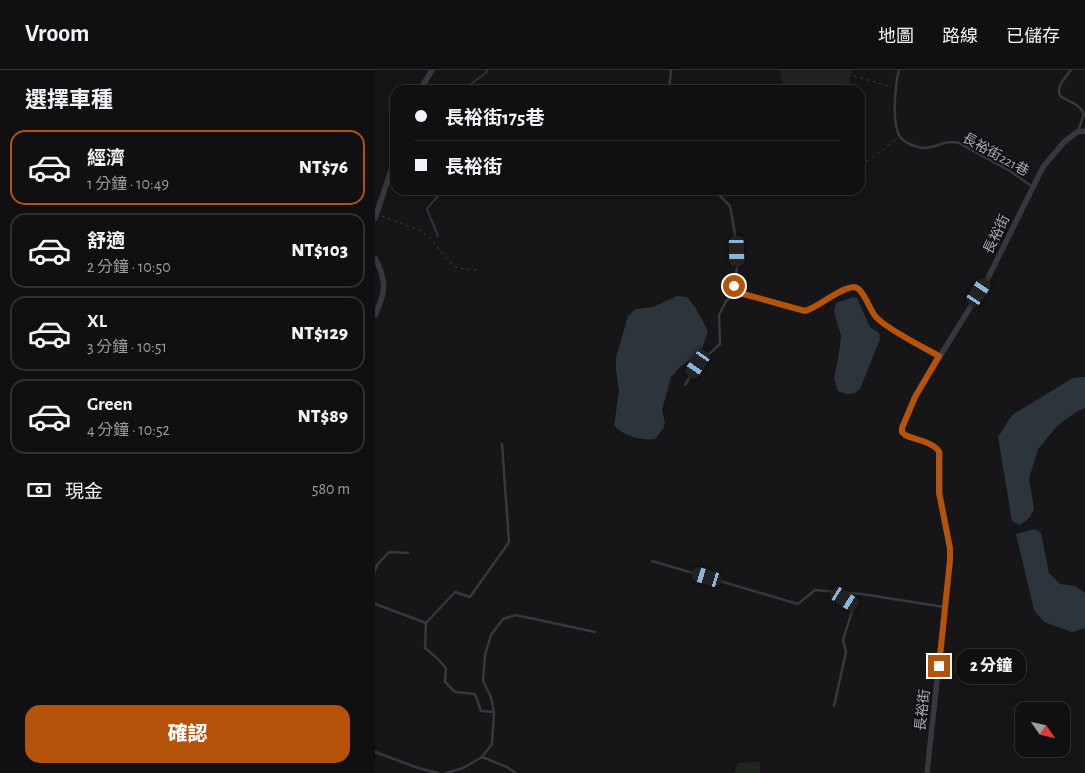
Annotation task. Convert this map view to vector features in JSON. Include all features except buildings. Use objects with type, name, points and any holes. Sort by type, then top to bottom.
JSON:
[{"type":"street","points":[[423,85],[431,70]]},
{"type":"street","points":[[1077,132],[1085,131]]},
{"type":"street","name":"長裕街","points":[[927,773],[950,548],[939,493],[939,452],[933,446],[905,435],[902,432],[902,428],[915,397],[987,280],[1043,167],[1064,142],[1077,132]]},
{"type":"street","points":[[376,216],[390,174]]},
{"type":"street","points":[[375,258],[382,271],[385,285],[382,302],[375,315]]},
{"type":"lane","points":[[670,85],[671,70]]},
{"type":"lane","points":[[899,70],[895,88],[896,128],[900,137]]},
{"type":"lane","points":[[1071,70],[1059,86],[1058,92],[1060,96],[1078,104],[1082,108],[1084,114],[1077,132]]},
{"type":"lane","name":"長裕街221巷","points":[[900,137],[908,143],[925,148],[954,141],[1010,171],[1033,187]]},
{"type":"lane","points":[[719,195],[731,211],[737,251],[734,286],[736,292]]},
{"type":"lane","points":[[736,292],[805,311],[845,290],[853,287],[857,288],[861,291],[872,313],[881,322],[939,356]]},
{"type":"lane","points":[[685,385],[698,364],[720,344],[719,315],[726,301],[736,292]]},
{"type":"lane","points":[[494,712],[481,711],[475,694],[455,692],[445,682],[446,668],[425,648],[426,623],[455,592],[470,596],[509,542],[502,444]]},
{"type":"lane","points":[[375,571],[377,565],[389,552],[408,553]]},
{"type":"lane","points":[[652,561],[797,604],[815,590],[843,592],[945,607]]},
{"type":"lane","points":[[834,706],[847,652],[843,640],[854,605],[845,599],[843,592]]},
{"type":"lane","points":[[375,604],[426,623]]},
{"type":"lane","points":[[446,773],[463,768],[482,757],[492,744],[494,712],[491,697],[483,681],[485,655],[491,635],[503,619],[516,615],[595,632]]},
{"type":"lane","points":[[375,752],[418,768],[438,773]]},
{"type":"lane","points":[[482,757],[507,767],[516,773]]},
{"type":"path","points":[[854,76],[895,88]]},
{"type":"path","points":[[865,162],[870,160],[885,146],[900,137]]},
{"type":"path","points":[[376,216],[421,231],[432,240],[449,262],[458,268],[477,270]]},
{"type":"shaded area","points":[[780,70],[849,70],[852,72],[848,85],[782,85]]},
{"type":"shaded area","points":[[677,296],[687,297],[695,307],[708,331],[701,352],[680,367],[671,377],[662,410],[665,423],[663,429],[655,439],[633,437],[623,433],[614,426],[619,391],[616,357],[628,316],[636,309],[653,307]]},
{"type":"shaded area","points":[[853,297],[857,298],[870,327],[879,333],[880,339],[860,389],[855,393],[849,394],[838,391],[834,379],[841,336],[834,311],[836,303]]},
{"type":"shaded area","points":[[1085,377],[1085,408],[1058,425],[1038,449],[1029,479],[1034,509],[1030,517],[1020,525],[1012,521],[998,437],[1012,415],[1073,378]]},
{"type":"shaded area","points":[[1034,529],[1041,533],[1049,573],[1060,584],[1075,586],[1085,593],[1085,628],[1072,632],[1044,622],[1034,610],[1016,534]]},
{"type":"shaded area","points":[[760,762],[760,773],[734,773],[738,763]]},
{"type":"waterway","points":[[470,85],[487,72],[487,70]]},
{"type":"waterway","points":[[438,236],[427,209],[439,195]]},
{"type":"route","points":[[734,286],[736,292],[805,311],[841,292],[853,287],[857,288],[861,291],[872,313],[881,322],[939,356],[915,397],[902,428],[902,432],[910,438],[937,448],[940,457],[939,493],[950,548],[950,560],[939,666]]}]
